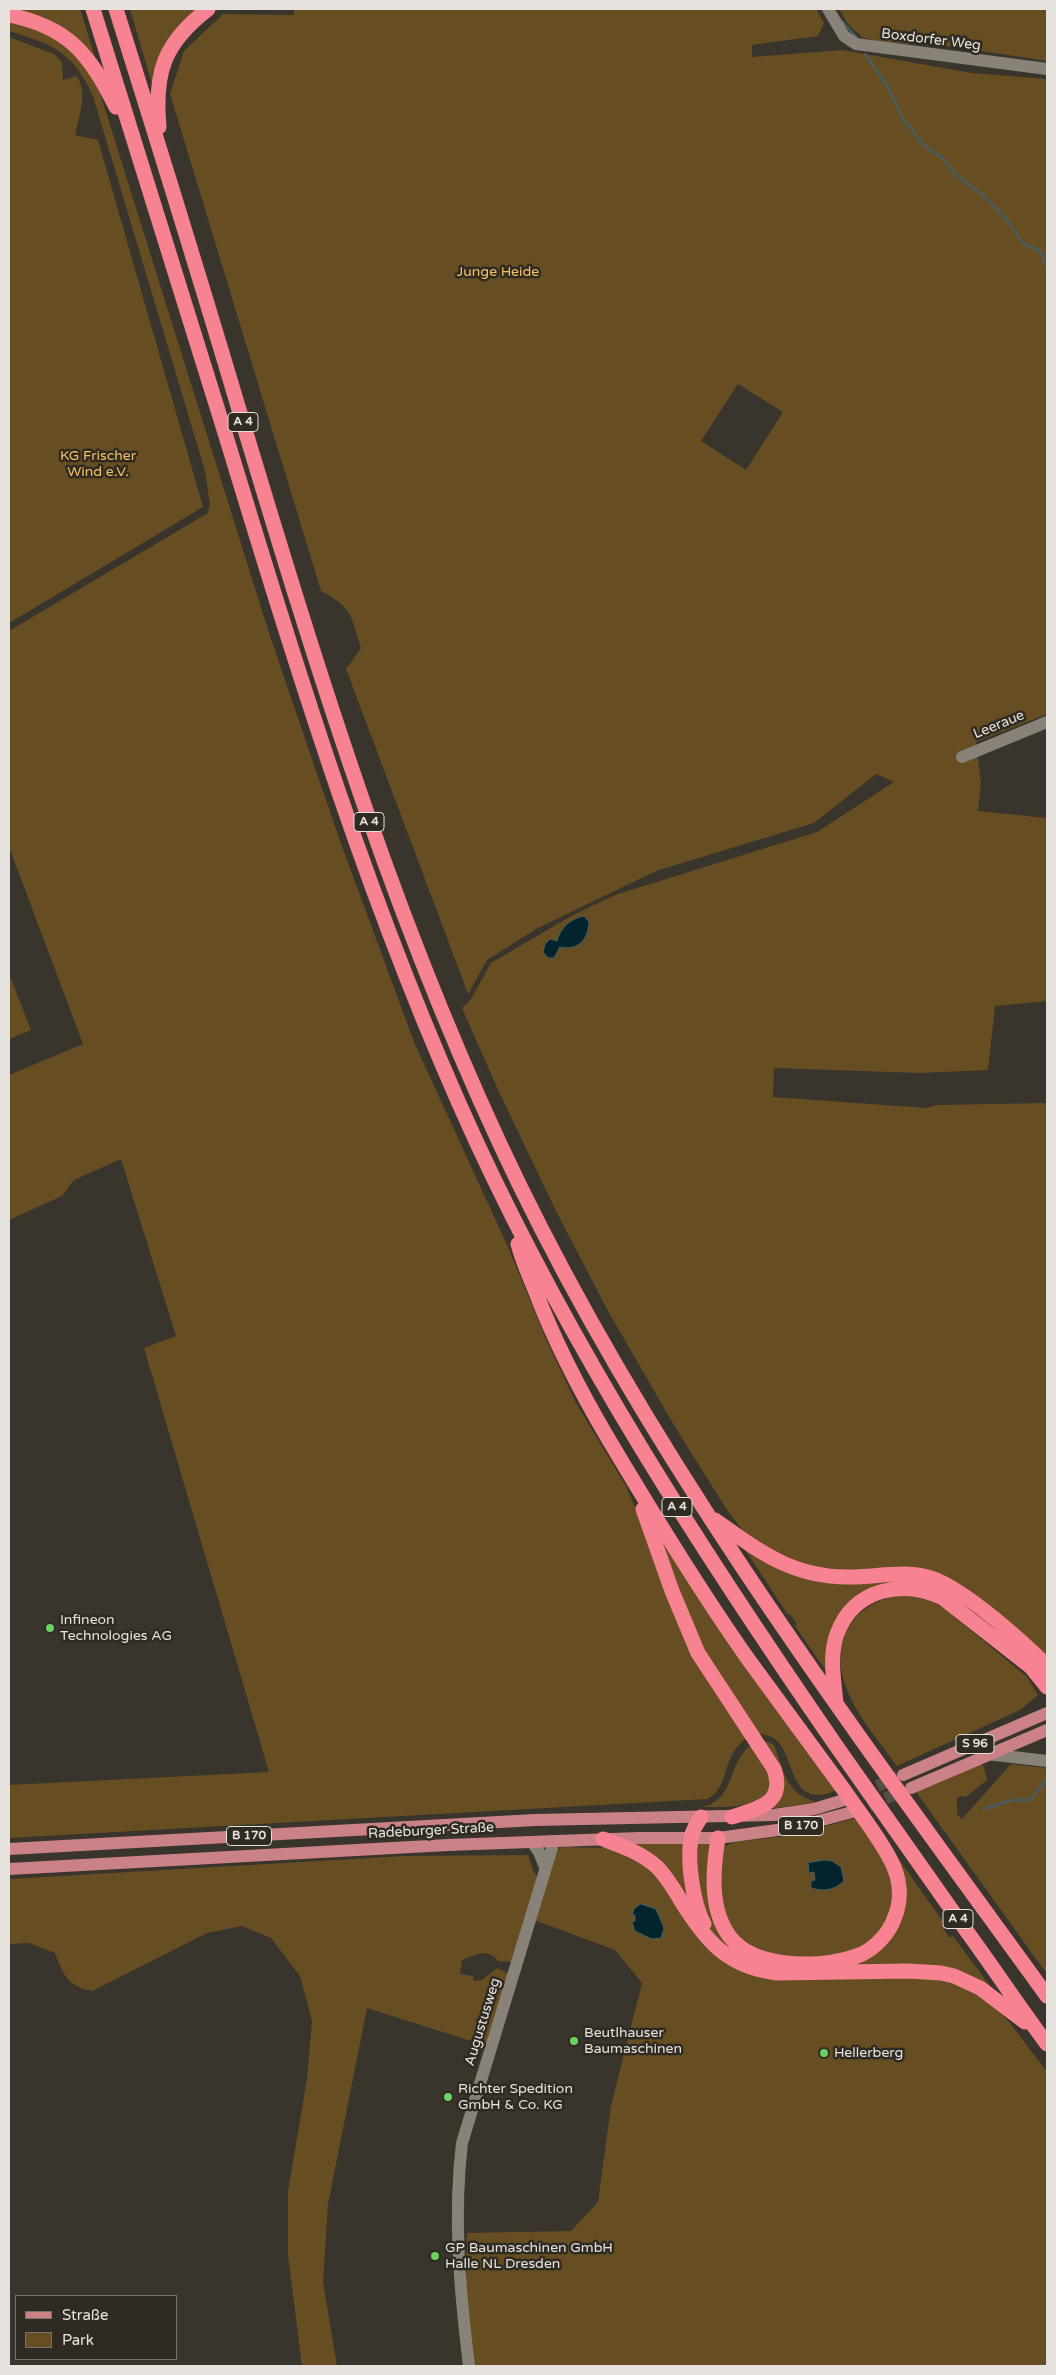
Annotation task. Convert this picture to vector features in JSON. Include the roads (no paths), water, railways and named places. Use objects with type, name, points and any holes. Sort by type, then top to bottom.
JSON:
[{"type":"highway","name":"A 4","points":[[93,9],[165,234],[299,675],[350,830],[409,988],[477,1143],[514,1221],[595,1371],[686,1522],[879,1808],[1047,2044]]},
{"type":"highway","name":"A 4","points":[[116,9],[339,735],[389,878],[441,1012],[500,1145],[565,1276],[655,1434],[836,1704],[885,1771],[907,1793],[1047,1996]]},
{"type":"highway","points":[[161,153],[158,118],[160,72],[174,41],[208,9]]},
{"type":"highway","points":[[9,15],[50,27],[85,55],[100,76],[136,146]]},
{"type":"highway","points":[[514,1221],[519,1248],[553,1337],[581,1392],[630,1475],[734,1639],[895,1869],[899,1882],[898,1907],[888,1930],[877,1943],[864,1953],[831,1962],[780,1963],[760,1959],[745,1951],[733,1940],[723,1925],[716,1905],[715,1858],[718,1838]]},
{"type":"highway","points":[[630,1475],[698,1654],[774,1769],[776,1792],[767,1804],[732,1817]]},
{"type":"highway","points":[[708,1514],[757,1550],[800,1571],[825,1576],[903,1573],[933,1579],[968,1599],[1047,1666]]},
{"type":"highway","points":[[836,1704],[832,1660],[836,1634],[848,1614],[868,1597],[885,1590],[902,1587],[922,1589],[943,1598],[1031,1667],[1047,1687]]},
{"type":"highway","points":[[701,1817],[692,1832],[691,1869],[695,1901],[700,1917],[716,1948]]},
{"type":"highway","points":[[603,1839],[634,1851],[656,1867],[667,1878],[707,1939],[736,1962],[762,1972],[777,1973],[909,1971],[954,1976],[980,1988],[1037,2030]]},
{"type":"main road","name":"S 96","points":[[903,1775],[1047,1713]]},
{"type":"main road","name":"S 96","points":[[907,1793],[987,1754],[1047,1730]]},
{"type":"main road","name":"Radeburger Straße","points":[[9,1849],[535,1820],[732,1817],[814,1809],[843,1794]]},
{"type":"main road","name":"Radeburger Straße","points":[[9,1869],[554,1841],[718,1838],[792,1828],[857,1813]]},
{"type":"street","name":"Boxdorfer Weg","points":[[828,9],[844,36],[856,44],[1047,69]]},
{"type":"street","name":"Leeraue","points":[[962,757],[1047,722]]},
{"type":"street","points":[[987,1754],[1042,1760]]},
{"type":"street","name":"Augustusweg","points":[[468,2366],[459,2288],[459,2175],[462,2143],[554,1841]]},
{"type":"street","points":[[532,1842],[545,1866]]},
{"type":"water","points":[[584,916],[589,922],[587,934],[581,943],[572,947],[560,947],[554,958],[548,958],[543,952],[545,944],[550,939],[557,941],[558,936],[567,924]]},
{"type":"water","points":[[824,1860],[832,1861],[841,1867],[844,1881],[829,1889],[811,1888],[811,1881],[815,1880],[814,1872],[809,1873],[808,1863]]},
{"type":"water","points":[[641,1904],[656,1909],[664,1928],[661,1938],[652,1939],[635,1931],[632,1922],[635,1921],[635,1915],[632,1915],[634,1909]]},
{"type":"waterway","points":[[842,21],[857,38]]},
{"type":"waterway","points":[[865,54],[889,89],[903,119],[924,145],[942,158],[955,174],[984,196],[1007,220],[1023,243],[1040,251],[1047,268]]},
{"type":"waterway","points":[[984,1809],[1012,1800],[1031,1800],[1047,1778]]},
{"type":"tunnel","points":[[844,1800],[898,1777]]},
{"type":"tunnel","points":[[852,1812],[906,1790]]},
{"type":"place","name":"Infineon Technologies AG","points":[[50,1628]]},
{"type":"place","name":"Beutlhauser Baumaschinen","points":[[574,2041]]},
{"type":"place","name":"Hellerberg","points":[[824,2053]]},
{"type":"place","name":"Richter Spedition GmbH & Co. KG","points":[[448,2097]]},
{"type":"place","name":"GP Baumaschinen GmbH Halle NL Dresden","points":[[435,2256]]},
{"type":"park label","name":"Junge Heide","points":[[498,272]]},
{"type":"park label","name":"KG Frischer Wind e.V.","points":[[98,464]]}]
